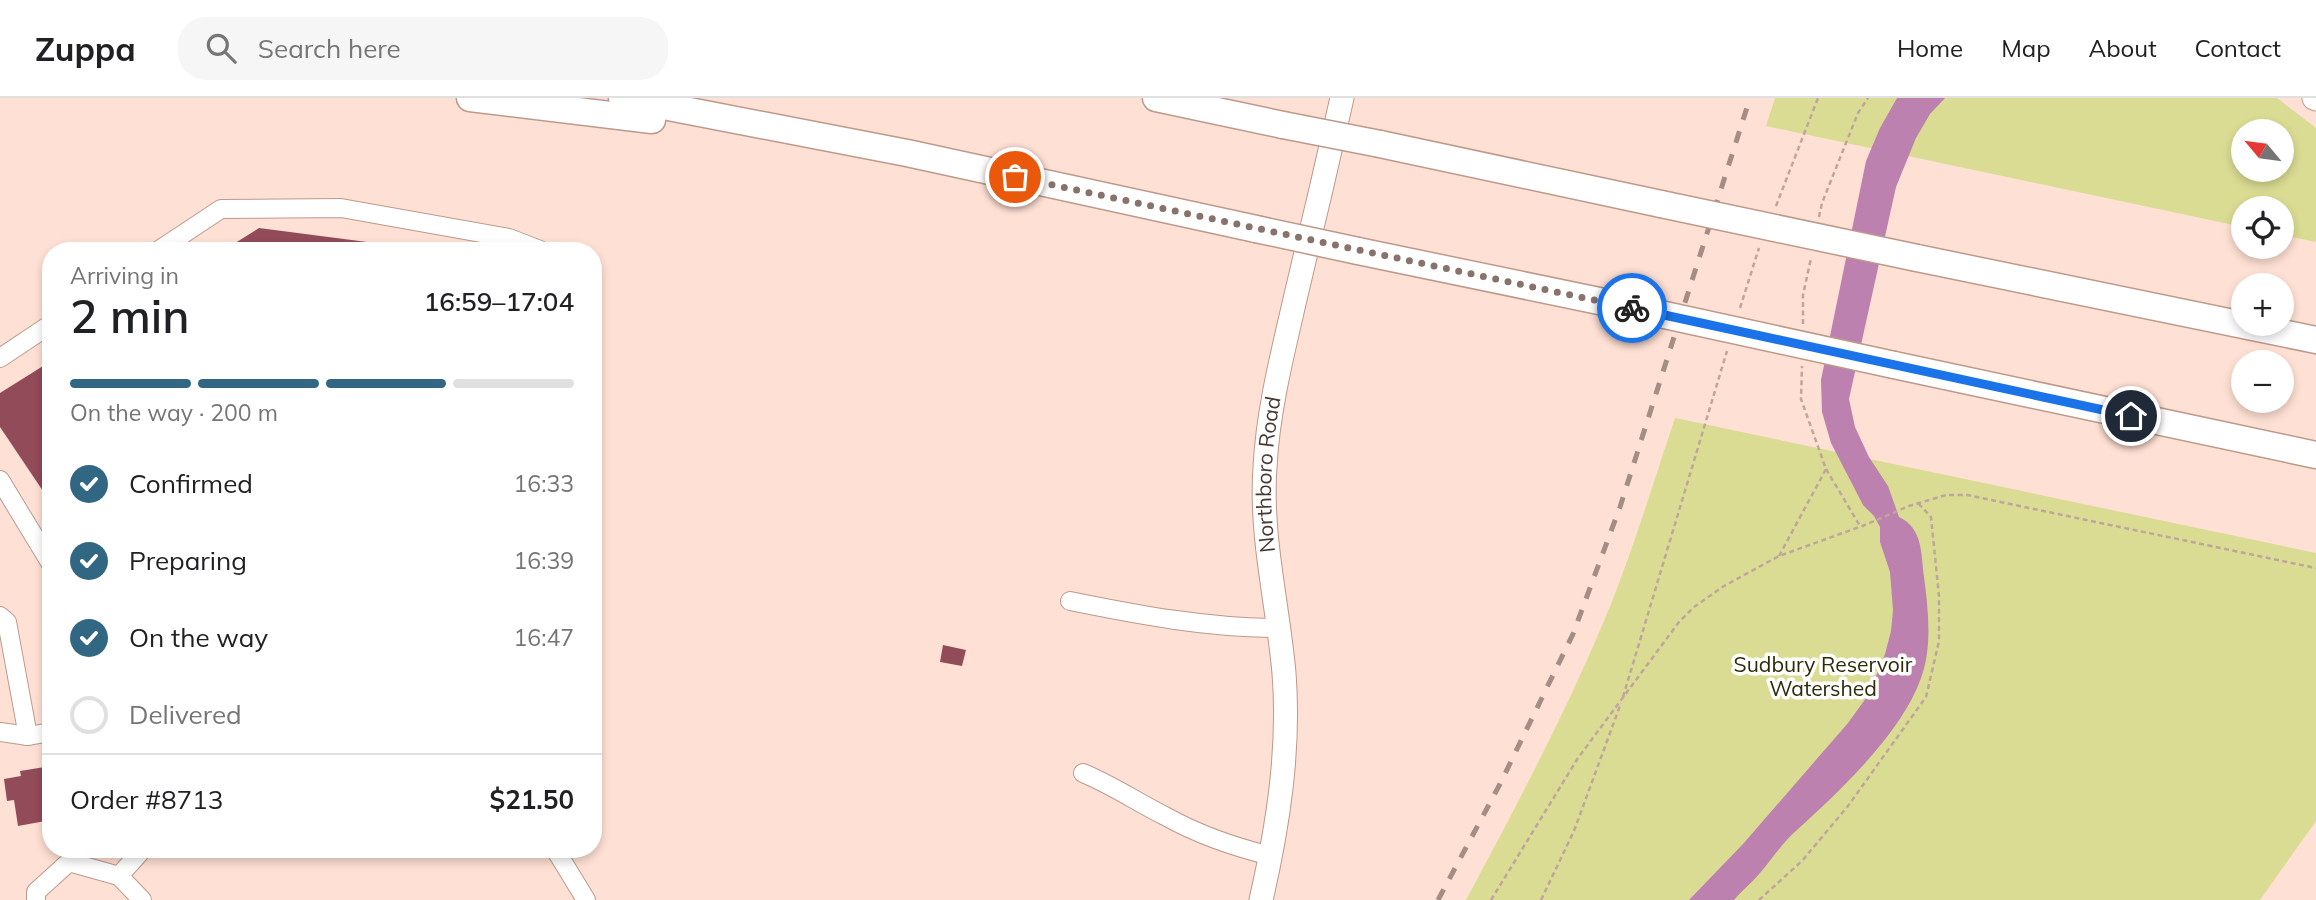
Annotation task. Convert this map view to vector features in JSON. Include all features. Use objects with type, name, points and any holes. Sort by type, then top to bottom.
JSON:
[{"type":"highway","points":[[470,98],[907,153]]},
{"type":"highway","points":[[622,98],[907,153],[2316,456]]},
{"type":"highway","points":[[1156,98],[2316,340]]},
{"type":"main road","name":"Northboro Road","points":[[1261,900],[1279,807],[1284,729],[1284,673],[1268,544],[1265,489],[1270,421],[1281,359],[1342,98]]},
{"type":"lane","points":[[171,242],[220,209],[328,208],[341,208],[519,242]]},
{"type":"lane","points":[[0,358],[42,330]]},
{"type":"lane","points":[[0,480],[42,550]]},
{"type":"lane","points":[[1070,601],[1190,622],[1242,628],[1278,628]]},
{"type":"lane","points":[[0,616],[7,622],[28,736]]},
{"type":"lane","points":[[0,732],[28,736],[42,734]]},
{"type":"lane","points":[[1083,773],[1129,794],[1164,816],[1217,840],[1271,856]]},
{"type":"lane","points":[[118,876],[135,858]]},
{"type":"lane","points":[[560,858],[586,900]]},
{"type":"lane","points":[[36,900],[36,892],[69,862],[118,876],[142,900]]},
{"type":"path","points":[[1773,212],[1818,98]]},
{"type":"path","points":[[1738,316],[1763,237]]},
{"type":"path","points":[[1541,900],[1574,831],[1622,699],[1730,342]]},
{"type":"path","points":[[1826,469],[1863,526]]},
{"type":"path","points":[[1490,900],[1578,758],[1679,622],[1708,597],[1779,556],[1863,526],[1909,506],[1946,495],[1986,498],[2316,568]]},
{"type":"path","points":[[1759,900],[1802,861],[1857,794],[1926,697],[1939,641],[1939,596],[1931,517],[1918,503]]},
{"type":"green space","points":[[1775,98],[2277,98],[2316,128],[2316,242],[2294,237],[2294,196],[2231,196],[2231,224],[1766,126]]},
{"type":"green space","name":"Sudbury Reservoir Watershed","points":[[1675,418],[2316,553],[2316,821],[2260,900],[1466,900],[1544,751],[1597,638],[1630,554]]},
{"type":"shaded area","points":[[1897,98],[1945,98],[1930,114],[1916,138],[1896,187],[1849,399],[1855,427],[1869,457],[1888,486],[1899,517],[1913,528],[1917,535],[1927,601],[1926,661],[1915,694],[1887,736],[1852,777],[1787,839],[1757,877],[1734,900],[1689,900],[1743,844],[1848,723],[1869,694],[1891,631],[1893,610],[1890,572],[1880,542],[1880,527],[1863,505],[1831,443],[1822,412],[1821,380],[1866,161]]},
{"type":"building","points":[[259,228],[367,242],[237,242]]},
{"type":"building","points":[[42,367],[42,490],[0,427],[0,393]]},
{"type":"building","points":[[943,645],[966,650],[962,666],[940,662]]},
{"type":"building","points":[[42,767],[42,822],[18,826],[14,800],[7,801],[4,779],[21,776],[20,771]]},
{"type":"railway","points":[[1438,900],[1500,784],[1573,634],[1620,507],[1750,98]]},
{"type":"way so far","points":[[1015,177],[1632,308]]},
{"type":"route","points":[[1632,308],[2131,416]]}]
